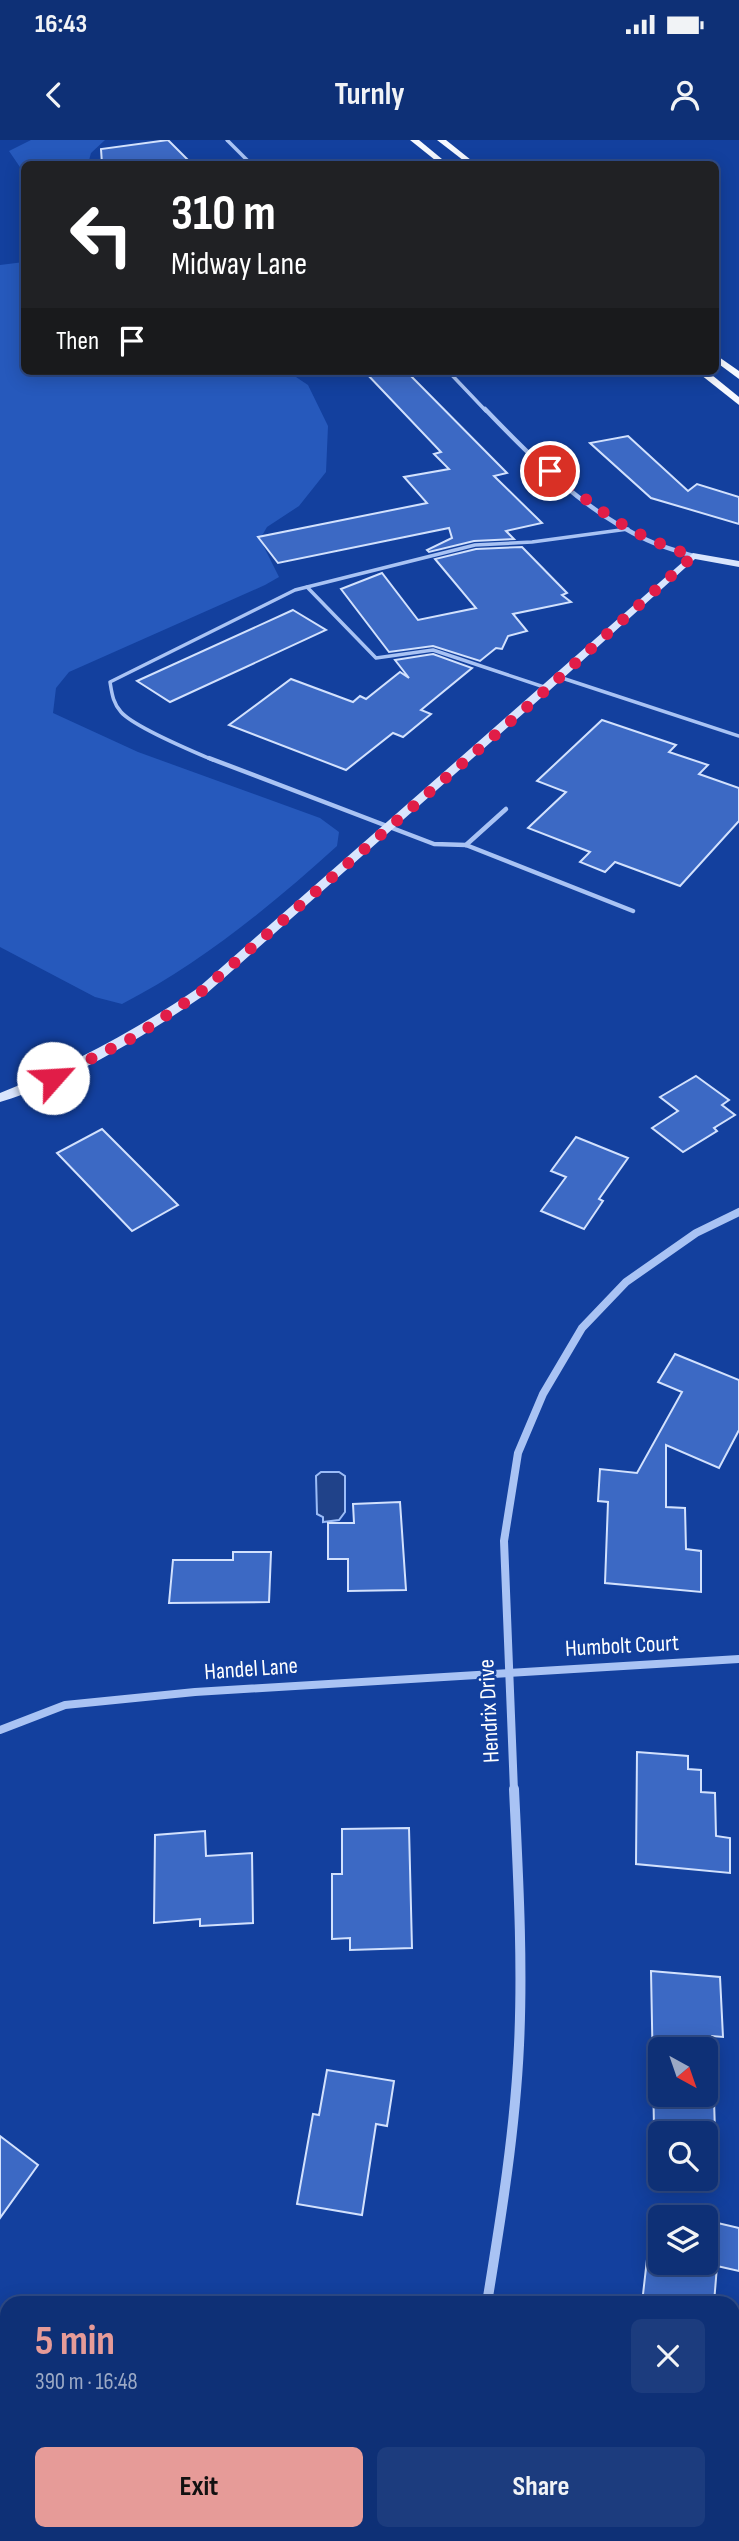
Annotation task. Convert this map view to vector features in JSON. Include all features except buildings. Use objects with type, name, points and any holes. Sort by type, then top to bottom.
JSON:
[{"type":"main road","points":[[414,140],[440,161]]},
{"type":"main road","points":[[441,140],[468,161]]},
{"type":"main road","points":[[719,360],[739,376]]},
{"type":"main road","points":[[706,375],[739,402]]},
{"type":"street","points":[[227,140],[248,161]]},
{"type":"street","points":[[452,375],[518,443],[583,498],[628,529],[653,542],[693,556],[739,564]]},
{"type":"street","points":[[0,1098],[53,1078],[156,1023],[202,991],[693,556]]},
{"type":"street","name":"Hendrix Drive","points":[[488,2296],[509,2166],[519,2045],[520,1932],[504,1541],[518,1453],[543,1394],[582,1328],[626,1282],[696,1233],[739,1213]]},
{"type":"street","name":"Humbolt Court","points":[[508,1672],[739,1659]]},
{"type":"street","name":"Handel Lane","points":[[0,1730],[65,1705],[195,1692],[508,1672]]},
{"type":"lane","points":[[628,529],[475,545],[295,590],[110,682],[113,701],[123,715],[186,749],[434,844],[466,845],[633,911]]},
{"type":"lane","points":[[307,587],[376,658],[433,650],[547,688]]},
{"type":"lane","points":[[559,677],[739,736]]},
{"type":"lane","points":[[466,845],[506,809]]},
{"type":"shaded area","points":[[31,140],[105,140],[91,153],[89,161],[21,161],[21,169],[9,151]]},
{"type":"shaded area","points":[[21,262],[21,375],[293,375],[308,385],[328,426],[326,472],[299,506],[267,527],[260,539],[279,577],[69,672],[56,688],[53,713],[138,752],[320,818],[339,832],[337,846],[261,911],[179,971],[122,1004],[95,997],[0,947],[0,265]]},
{"type":"shaded area","points":[[321,1472],[339,1472],[345,1476],[345,1512],[339,1520],[323,1522],[323,1517],[317,1514],[316,1476]]},
{"type":"route","points":[[53,1078],[136,1036],[202,991],[528,706],[693,556],[643,538],[583,498],[550,471]]}]
